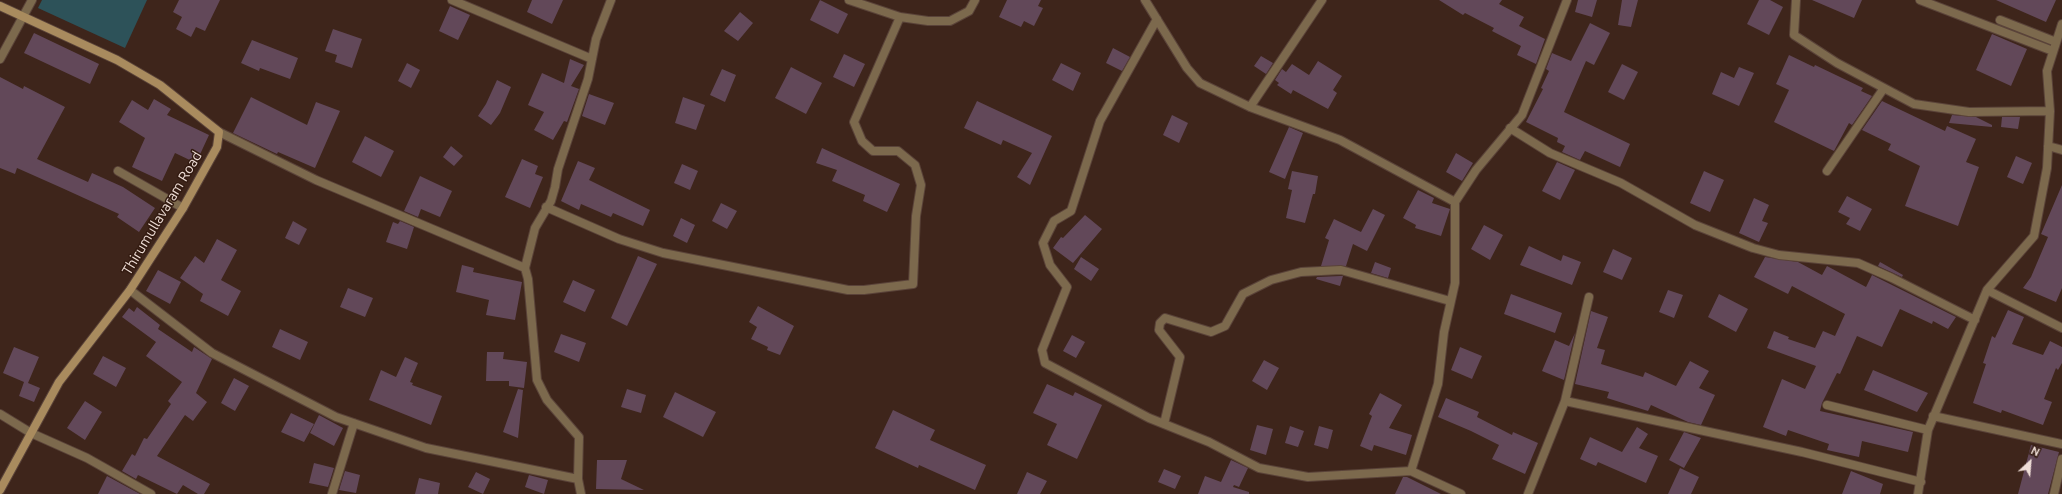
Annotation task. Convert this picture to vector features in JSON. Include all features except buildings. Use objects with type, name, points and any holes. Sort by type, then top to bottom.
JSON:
[{"type":"street","points":[[0,59],[32,0]]},
{"type":"street","points":[[452,0],[592,59]]},
{"type":"street","points":[[581,494],[578,479],[579,438],[546,400],[536,380],[528,279],[525,268],[535,228],[546,207],[551,201],[558,169],[588,79],[596,40],[611,0]]},
{"type":"street","points":[[849,0],[900,18],[928,21],[950,21],[969,11],[975,0]]},
{"type":"street","points":[[1145,0],[1188,68],[1200,83],[1250,107],[1340,140],[1455,202]]},
{"type":"street","points":[[1250,107],[1322,0]]},
{"type":"street","points":[[1412,471],[1438,384],[1444,332],[1455,283],[1455,202],[1476,170],[1522,115],[1567,0]]},
{"type":"street","points":[[1796,0],[1794,35],[1837,63],[1914,104],[1969,112],[2050,111]]},
{"type":"street","points":[[1920,0],[2053,51]]},
{"type":"street","points":[[0,6],[117,60],[160,85],[219,132],[316,180],[525,268]]},
{"type":"street","points":[[546,207],[619,239],[663,253],[848,290],[864,290],[913,284],[916,216],[921,185],[916,165],[898,151],[873,151],[862,141],[854,122],[900,18]]},
{"type":"street","points":[[1157,19],[1100,121],[1071,211],[1054,220],[1044,239],[1043,243],[1050,265],[1067,287],[1042,350],[1045,363],[1061,373],[1149,418],[1209,442],[1260,468],[1308,476],[1412,471],[1461,494]]},
{"type":"street","points":[[2000,20],[2056,42]]},
{"type":"street","points":[[1918,494],[1928,430],[1987,290],[2034,236],[2047,168],[2050,111],[2047,71],[2062,24]]},
{"type":"street","points":[[1827,171],[1884,88]]},
{"type":"street","points":[[1510,128],[1550,153],[1621,183],[1695,225],[1753,248],[1779,255],[1858,263],[1892,278],[1974,320]]},
{"type":"street","name":"Thirumullavaram Road","points":[[0,490],[59,382],[130,290],[183,208],[217,147],[219,132]]},
{"type":"street","points":[[2048,146],[2062,150]]},
{"type":"street","points":[[118,171],[183,208]]},
{"type":"street","points":[[1164,424],[1180,356],[1159,330],[1160,323],[1165,318],[1212,332],[1225,326],[1243,294],[1271,280],[1301,272],[1342,270],[1450,301]]},
{"type":"street","points":[[130,290],[212,353],[336,417],[426,448],[578,479]]},
{"type":"street","points":[[1987,290],[2062,328]]},
{"type":"street","points":[[1528,494],[1565,401],[1589,297]]},
{"type":"street","points":[[1565,401],[1802,452],[1921,482]]},
{"type":"street","points":[[1827,405],[1928,430]]},
{"type":"street","points":[[0,414],[31,433],[88,458],[151,494]]},
{"type":"street","points":[[1933,416],[2062,444]]},
{"type":"street","points":[[332,494],[354,423]]},
{"type":"street","points":[[2054,494],[2062,459]]},
{"type":"water","points":[[42,0],[147,0],[125,48],[38,8]]}]
